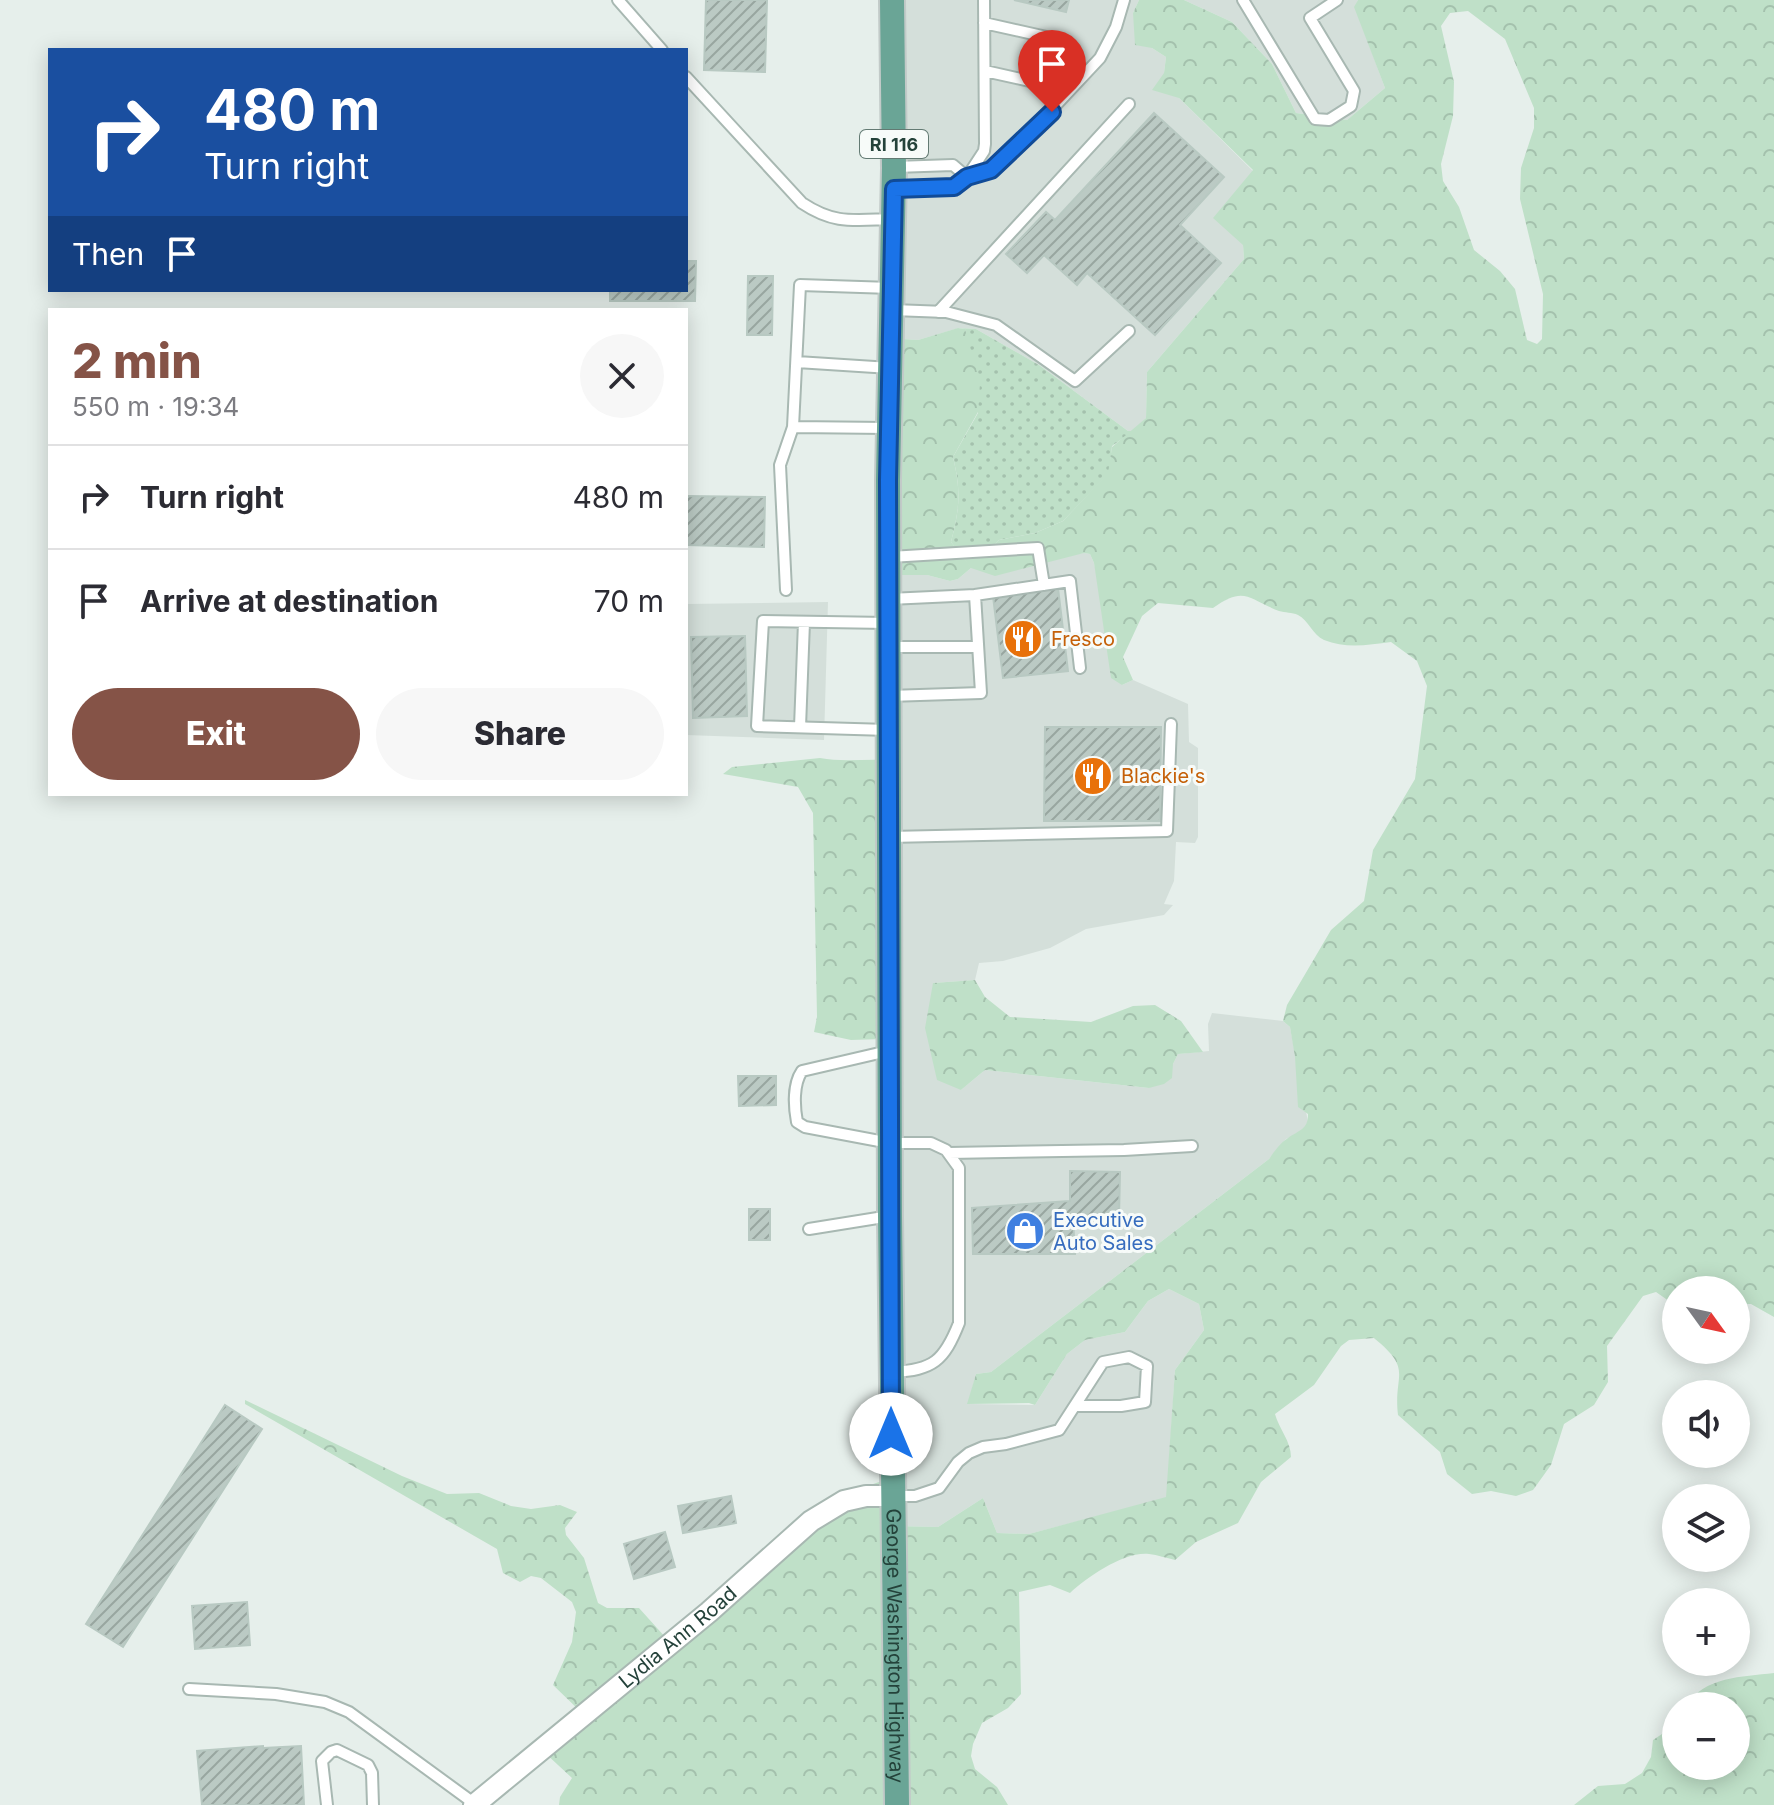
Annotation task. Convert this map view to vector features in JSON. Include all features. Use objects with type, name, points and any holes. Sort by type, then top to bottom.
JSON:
[{"type":"main road","name":"George Washington Highway","points":[[892,0],[890,1216],[897,1805]]},
{"type":"street","name":"Lydia Ann Road","points":[[474,1804],[709,1612],[811,1521],[844,1501],[866,1496],[892,1496]]},
{"type":"lane","points":[[618,0],[660,48]]},
{"type":"lane","points":[[894,178],[954,187],[967,177],[984,151],[984,0]]},
{"type":"lane","points":[[967,177],[991,170],[1011,153],[1100,58],[1116,27],[1124,0]]},
{"type":"lane","points":[[1243,0],[1315,119],[1329,120],[1351,106],[1354,91],[1310,18],[1337,0]]},
{"type":"lane","points":[[984,23],[1051,38]]},
{"type":"lane","points":[[985,71],[1043,84]]},
{"type":"lane","points":[[688,79],[792,192],[814,211],[830,219],[893,219]]},
{"type":"lane","points":[[938,312],[1129,104]]},
{"type":"lane","points":[[894,178],[953,165],[967,177]]},
{"type":"lane","points":[[786,590],[780,465],[793,427],[800,285],[891,299],[996,325],[1075,381],[1129,331]]},
{"type":"lane","points":[[797,362],[890,368]]},
{"type":"lane","points":[[793,427],[889,428]]},
{"type":"lane","points":[[889,557],[1038,548],[1044,585]]},
{"type":"lane","points":[[889,623],[975,595],[1070,581],[1080,668]]},
{"type":"lane","points":[[889,696],[981,693],[975,595]]},
{"type":"lane","points":[[889,730],[757,726],[763,621],[889,623],[978,647]]},
{"type":"lane","points":[[800,727],[804,622]]},
{"type":"lane","points":[[889,837],[1167,831],[1171,724]]},
{"type":"lane","points":[[890,1050],[802,1071],[797,1078],[795,1111],[797,1122],[805,1127],[890,1143],[931,1143],[949,1153],[959,1168],[959,1323],[952,1340],[931,1366],[891,1373]]},
{"type":"lane","points":[[949,1153],[1192,1146]]},
{"type":"lane","points":[[809,1229],[890,1216]]},
{"type":"lane","points":[[892,1496],[915,1496],[939,1488],[958,1462],[983,1447],[1059,1430],[1103,1362],[1129,1357],[1147,1366],[1145,1402],[1121,1406],[1075,1406]]},
{"type":"lane","points":[[189,1689],[276,1694],[325,1702],[349,1712],[474,1804]]},
{"type":"lane","points":[[327,1805],[322,1761],[337,1750],[368,1765],[372,1773],[373,1805]]},
{"type":"shaded area","points":[[885,0],[1139,0],[1133,13],[1152,48],[1166,57],[1164,73],[1179,98],[1253,171],[1243,245],[1244,259],[1147,372],[1146,418],[1133,431],[1128,431],[1039,365],[976,329],[959,328],[918,340],[887,338]]},
{"type":"shaded area","points":[[1184,0],[1358,0],[1355,7],[1385,88],[1347,120],[1296,113],[1272,64],[1232,22]]},
{"type":"shaded area","points":[[1090,554],[1094,563],[1122,685],[1133,680],[1188,704],[1189,742],[1198,748],[1198,837],[1195,843],[1176,842],[1174,881],[1164,904],[1173,905],[1164,915],[1086,929],[1050,948],[1003,961],[979,963],[975,980],[933,983],[961,1090],[985,1070],[1149,1088],[1173,1064],[1178,1054],[1209,1051],[1208,1024],[1212,1013],[1283,1021],[1290,1027],[1308,1122],[1302,1132],[1286,1139],[1269,1159],[991,1372],[976,1374],[968,1404],[1035,1405],[1067,1354],[1085,1340],[1125,1332],[1148,1301],[1169,1289],[1199,1304],[1204,1330],[1175,1370],[1167,1498],[1029,1534],[997,1533],[983,1498],[938,1527],[891,1526],[887,575],[927,575],[950,581],[958,579],[971,568]]},
{"type":"shaded area","points":[[828,602],[824,740],[688,735],[688,604]]},
{"type":"green space","points":[[1139,0],[1184,0],[1232,22],[1272,64],[1296,113],[1347,120],[1385,88],[1354,7],[1358,0],[1774,0],[1774,1317],[1750,1304],[1750,1276],[1662,1276],[1662,1296],[1656,1292],[1643,1296],[1607,1346],[1608,1382],[1594,1405],[1564,1424],[1551,1465],[1533,1490],[1516,1496],[1491,1491],[1472,1494],[1447,1474],[1440,1452],[1398,1415],[1399,1373],[1394,1358],[1374,1338],[1349,1340],[1341,1346],[1314,1385],[1275,1414],[1291,1457],[1261,1482],[1238,1523],[1196,1542],[1175,1560],[1139,1554],[1107,1566],[1070,1593],[1050,1585],[1019,1592],[1021,1694],[1008,1708],[982,1723],[971,1756],[975,1769],[997,1787],[1008,1805],[559,1805],[560,1797],[572,1778],[544,1752],[582,1713],[553,1685],[572,1642],[576,1612],[572,1602],[541,1578],[531,1576],[520,1582],[503,1573],[497,1549],[245,1404],[245,1400],[402,1476],[447,1494],[479,1493],[511,1506],[531,1509],[560,1505],[577,1512],[565,1528],[566,1535],[584,1558],[598,1603],[607,1608],[639,1608],[666,1638],[838,1496],[885,1480],[892,1526],[938,1527],[983,1498],[997,1533],[1029,1534],[1166,1497],[1175,1370],[1204,1330],[1199,1304],[1169,1289],[1148,1301],[1125,1332],[1085,1340],[1067,1354],[1035,1405],[967,1404],[976,1374],[991,1372],[1269,1159],[1282,1142],[1306,1123],[1308,1114],[1298,1107],[1290,1027],[1283,1021],[1287,1005],[1331,930],[1364,901],[1373,850],[1415,779],[1427,686],[1417,661],[1391,642],[1365,645],[1332,643],[1317,635],[1298,615],[1240,596],[1213,608],[1158,603],[1142,616],[1123,657],[1133,680],[1122,685],[1111,678],[1094,563],[1090,554],[995,576],[971,568],[958,579],[950,581],[927,575],[887,575],[887,338],[918,340],[958,328],[965,329],[980,383],[978,412],[953,457],[958,499],[951,542],[971,567],[999,540],[1035,533],[1063,521],[1108,473],[1112,447],[1146,418],[1147,372],[1244,259],[1243,245],[1213,218],[1253,170],[1179,98],[1152,90],[1164,73],[1166,57],[1152,48],[1135,45],[1133,13]],"holes":[[[1468,11],[1505,39],[1534,108],[1534,128],[1521,168],[1520,199],[1543,294],[1542,339],[1537,344],[1527,340],[1515,289],[1500,271],[1474,250],[1459,207],[1443,181],[1441,164],[1453,116],[1454,82],[1441,26],[1450,13]]]},
{"type":"green space","points":[[959,328],[976,329],[1039,365],[1128,431],[1133,431],[1112,446],[1109,473],[1063,521],[1035,533],[999,540],[971,568],[951,542],[958,499],[953,457],[978,413],[965,329]]},
{"type":"green space","points":[[820,758],[885,760],[883,1039],[851,1040],[814,1032],[817,1017],[813,813],[798,787],[723,774],[732,767]]},
{"type":"green space","points":[[975,980],[985,997],[1010,1017],[1091,1022],[1133,1006],[1155,1005],[1181,1021],[1203,1052],[1178,1054],[1173,1064],[1172,1078],[1149,1088],[985,1070],[961,1090],[937,1080],[925,1028],[933,983]]},
{"type":"green space","points":[[1774,1673],[1774,1805],[1574,1805],[1598,1786],[1625,1784],[1642,1773],[1651,1757],[1653,1740],[1662,1734],[1662,1780],[1750,1780],[1750,1692],[1699,1692],[1714,1683]]},
{"type":"building","points":[[706,0],[767,0],[765,72],[704,70]]},
{"type":"building","points":[[1014,0],[1069,0],[1066,12]]},
{"type":"building","points":[[1154,113],[1224,177],[1180,225],[1221,263],[1155,335],[1087,273],[1077,285],[1044,255],[1027,273],[1006,254],[1046,212],[1055,220]]},
{"type":"building","points":[[688,261],[696,261],[695,301],[610,301],[610,292],[688,292]]},
{"type":"building","points":[[748,276],[773,276],[772,335],[747,335]]},
{"type":"building","points":[[688,496],[765,497],[764,547],[688,545]]},
{"type":"building","points":[[1058,588],[1068,671],[1003,678],[993,596]]},
{"type":"building","points":[[745,636],[747,716],[693,718],[691,637]]},
{"type":"building","points":[[1045,727],[1161,727],[1160,821],[1044,821]]},
{"type":"building","points":[[738,1076],[776,1076],[776,1105],[739,1106]]},
{"type":"building","points":[[1070,1171],[1120,1172],[1119,1217],[1073,1219],[1075,1254],[973,1254],[972,1208],[1070,1201]]},
{"type":"building","points":[[749,1209],[770,1209],[770,1240],[749,1240]]},
{"type":"building","points":[[225,1405],[262,1429],[123,1647],[86,1624]]},
{"type":"building","points":[[731,1496],[736,1523],[683,1533],[678,1506]]},
{"type":"building","points":[[665,1532],[675,1567],[634,1579],[624,1544]]},
{"type":"building","points":[[247,1602],[250,1645],[195,1649],[192,1606]]},
{"type":"building","points":[[301,1746],[304,1805],[202,1805],[197,1751]]},
{"type":"place","name":"Fresco","points":[[1023,639]]},
{"type":"place","name":"Blackie's","points":[[1093,776]]},
{"type":"place","name":"Executive Auto Sales","points":[[1025,1231]]},
{"type":"route","points":[[891,1434],[888,480],[894,189],[954,187],[967,177],[991,170],[1052,112]]}]
